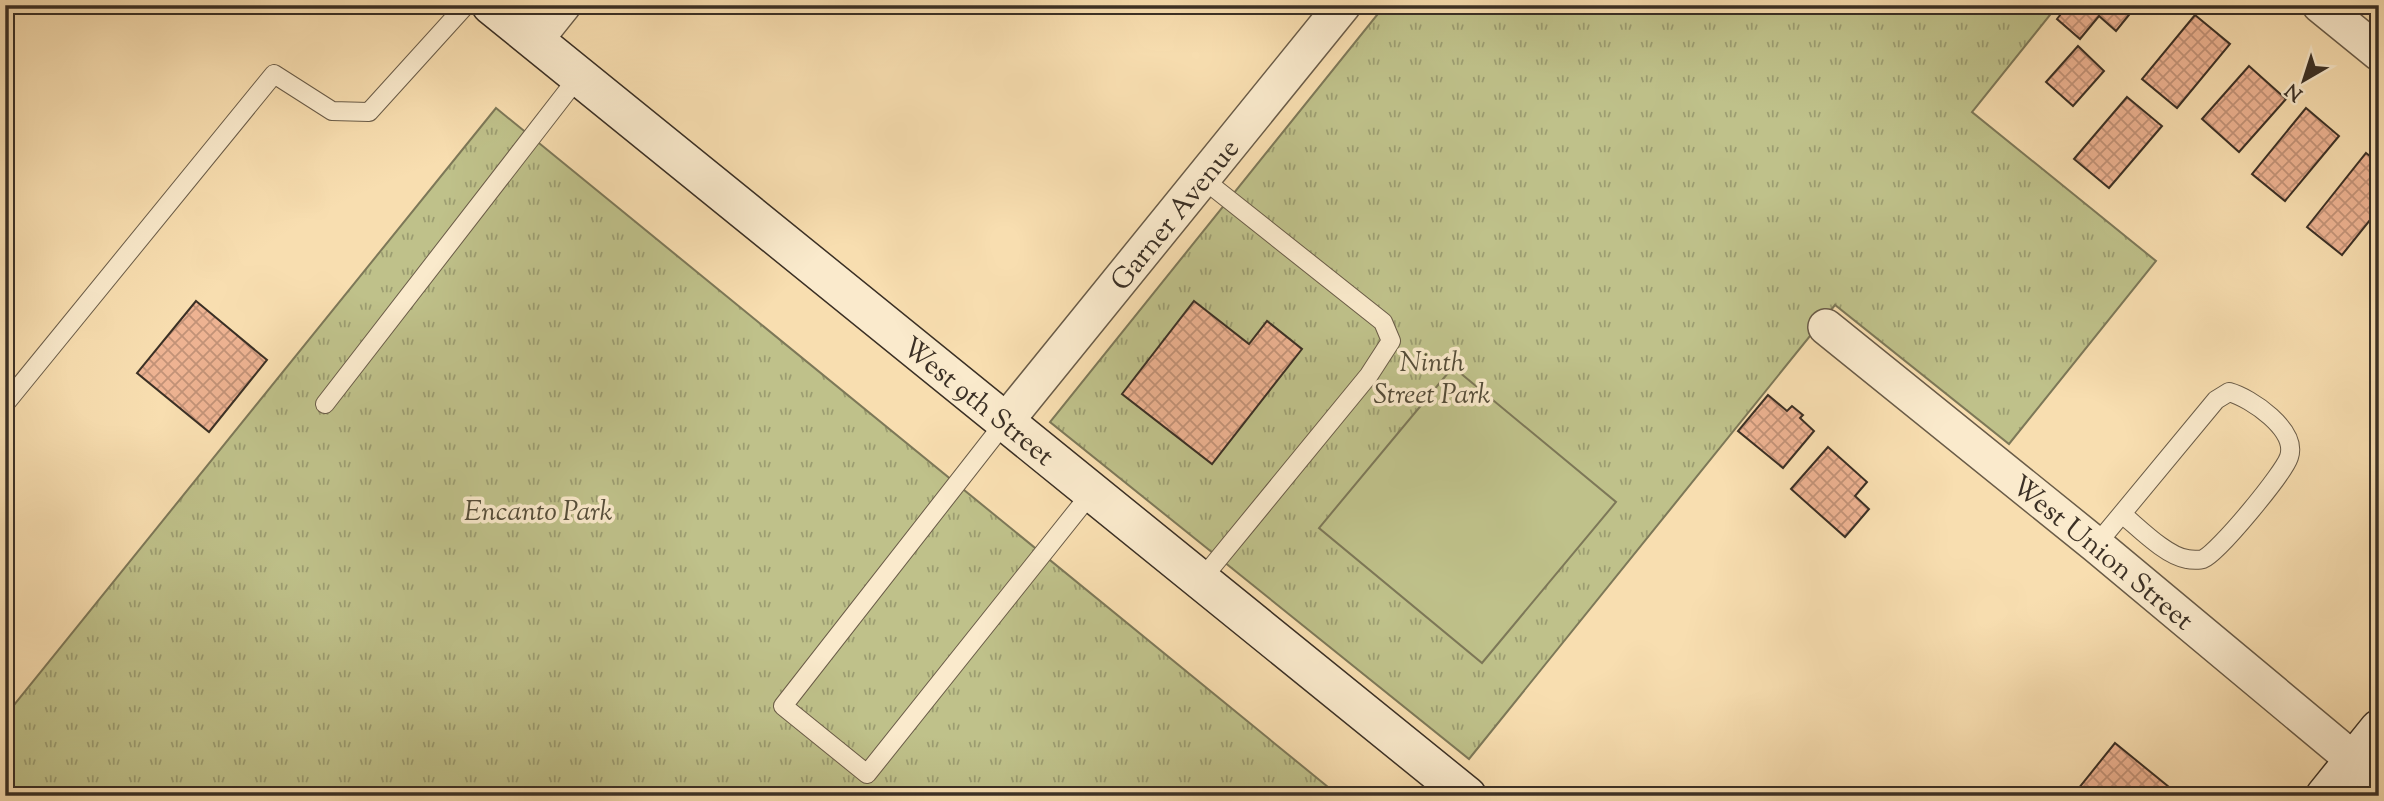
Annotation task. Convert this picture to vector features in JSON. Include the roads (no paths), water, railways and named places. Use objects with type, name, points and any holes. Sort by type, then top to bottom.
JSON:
[{"type":"street","name":"West 9th Street","points":[[491,5],[1467,796]]},
{"type":"street","points":[[535,40],[564,5]]},
{"type":"street","name":"Garner Avenue","points":[[1005,422],[1343,5]]},
{"type":"street","points":[[2320,5],[2379,52]]},
{"type":"street","name":"West Union Street","points":[[1826,327],[2096,545],[2366,771]]},
{"type":"street","points":[[2325,796],[2366,771],[2379,729]]},
{"type":"lane","points":[[5,404],[274,74],[332,111],[369,112],[466,5]]},
{"type":"lane","points":[[325,404],[579,76]]},
{"type":"lane","points":[[1201,580],[1369,375],[1391,341],[1383,322],[1203,179]]},
{"type":"lane","points":[[2096,545],[2216,400],[2229,392],[2241,395],[2277,422],[2288,439],[2290,456],[2278,476],[2222,545],[2203,559],[2186,559],[2163,548],[2122,514]]},
{"type":"lane","points":[[1005,422],[783,706],[814,732],[867,774],[1092,492]]},
{"type":"park label","name":"Ninth Street Park","points":[[1432,377]]},
{"type":"park label","name":"Encanto Park","points":[[538,510]]}]
